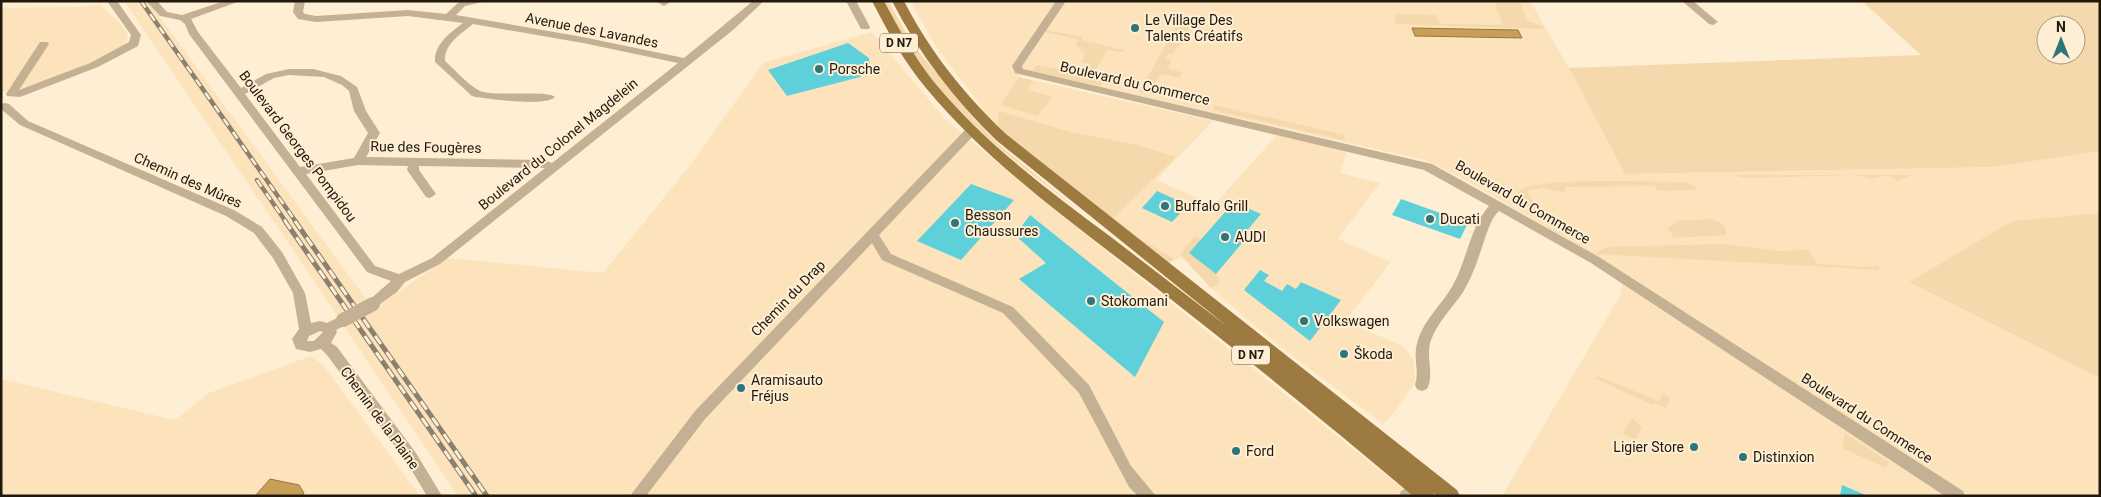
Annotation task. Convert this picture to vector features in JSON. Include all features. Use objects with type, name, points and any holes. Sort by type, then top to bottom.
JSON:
[{"type":"main road","name":"D N7","points":[[878,1],[886,20],[910,58],[933,89],[971,130],[1012,167],[1212,323],[1416,493]]},
{"type":"main road","name":"D N7","points":[[898,1],[912,29],[929,54],[968,104],[1001,137],[1451,496]]},
{"type":"street","points":[[7,100],[94,65],[134,44],[136,35],[112,1]]},
{"type":"street","points":[[151,1],[164,14],[183,18],[235,1]]},
{"type":"street","name":"Avenue des Lavandes","points":[[300,1],[298,12],[302,17],[316,19],[408,12],[583,40],[686,62]]},
{"type":"street","points":[[448,17],[461,3],[481,1]]},
{"type":"street","name":"Boulevard du Colonel Magdelein","points":[[328,328],[373,304],[400,279],[436,260],[735,23],[759,1]]},
{"type":"street","points":[[851,1],[865,27]]},
{"type":"street","name":"Boulevard du Commerce","points":[[1061,1],[1017,66],[1017,70],[1024,74],[1416,163],[1441,172],[1595,260],[1958,496]]},
{"type":"street","points":[[1687,1],[1713,22]]},
{"type":"street","name":"Boulevard Georges Pompidou","points":[[183,18],[189,22],[193,32],[371,268],[400,279]]},
{"type":"street","points":[[471,21],[442,48],[438,55],[440,62],[476,94],[526,98],[550,97]]},
{"type":"street","points":[[7,100],[44,44]]},
{"type":"street","points":[[240,93],[271,76],[285,72],[309,71],[339,79],[353,89],[361,112],[374,133],[358,161]]},
{"type":"street","name":"Chemin des Mûres","points":[[7,100],[24,123],[230,213],[258,230],[278,255],[299,293],[306,331],[299,339],[301,345],[310,347],[322,343]]},
{"type":"street","name":"Chemin du Drap","points":[[637,496],[700,415],[971,130]]},
{"type":"street","name":"Rue des Fougères","points":[[298,171],[358,161],[544,164],[554,167]]},
{"type":"street","points":[[414,162],[413,170],[430,194]]},
{"type":"street","points":[[1422,385],[1424,376],[1421,354],[1425,338],[1458,287],[1472,258],[1486,217],[1497,205]]},
{"type":"street","points":[[871,235],[878,242],[886,257],[1008,310],[1084,389],[1126,470],[1134,482],[1149,496]]},
{"type":"street","points":[[306,331],[318,326],[328,328],[330,332],[322,343]]},
{"type":"street","name":"Chemin de la Plaine","points":[[322,343],[332,351],[411,457],[435,496]]},
{"type":"shaded area","points":[[124,1],[148,1],[369,303],[339,318]]},
{"type":"shaded area","points":[[884,1],[888,1],[913,45],[975,120],[997,143],[1076,208],[992,142],[941,91],[919,63],[900,33]]},
{"type":"shaded area","points":[[910,1],[1530,1],[1569,68],[1625,174],[1994,167],[2100,151],[2100,213],[2012,221],[1909,282],[2100,378],[2100,496],[1502,496],[1621,294],[1624,273],[1462,178],[1425,160],[1024,70],[1019,77],[1213,121],[1156,180],[1214,205],[1277,135],[1347,151],[1340,173],[1380,183],[1338,239],[1391,262],[1345,321],[1403,346],[1414,361],[1415,382],[1394,413],[1383,424],[1274,342],[1211,288],[1182,257],[1168,263],[997,127],[939,51]]},
{"type":"shaded area","points":[[1494,1],[1520,1],[1527,21],[1543,26],[1544,29],[1396,24],[1394,14],[1436,15],[1439,24],[1503,25]]},
{"type":"shaded area","points":[[1862,1],[2100,1],[2100,151],[1994,167],[1625,174],[1569,68],[1921,55]]},
{"type":"shaded area","points":[[99,4],[118,21],[127,33],[128,38],[124,45],[83,66],[35,86],[1,92],[1,8],[83,7]]},
{"type":"shaded area","points":[[1182,16],[1191,22],[1185,37],[1173,54],[1168,54],[1165,58],[1171,60],[1168,69],[1182,72],[1179,78],[1162,74],[1155,83],[1149,83],[1143,93],[1139,92]]},
{"type":"shaded area","points":[[1412,28],[1518,30],[1522,38],[1415,36]]},
{"type":"shaded area","points":[[1047,30],[1083,37],[1081,40],[1124,50],[1123,52],[1107,50],[1093,75],[1106,79],[1100,86],[1033,71],[1036,65],[1086,74],[1091,64],[1082,62],[1085,55],[1075,43],[1080,40],[1046,32]]},
{"type":"shaded area","points":[[872,32],[945,119],[1035,194],[1412,496],[458,496],[343,325],[373,309],[448,258],[603,273],[691,164],[763,63]]},
{"type":"shaded area","points":[[1019,77],[1033,81],[1028,90],[1053,97],[1037,116],[1000,105]]},
{"type":"shaded area","points":[[1214,105],[1345,135],[1343,140],[1213,110]]},
{"type":"shaded area","points":[[999,111],[1074,133],[1134,144],[1176,157],[1113,218],[1139,238],[1174,259],[1168,263],[997,127]]},
{"type":"shaded area","points":[[1732,175],[1856,175],[1746,178]]},
{"type":"shaded area","points":[[1856,175],[1888,175],[1871,179]]},
{"type":"shaded area","points":[[1888,175],[1911,175],[1898,181]]},
{"type":"shaded area","points":[[1597,181],[1682,182],[1697,188],[1694,190],[1658,191],[1655,186],[1565,187],[1565,192],[1544,188],[1527,190],[1537,209],[1546,209],[1550,216],[1560,222],[1543,217],[1516,200],[1521,190],[1550,183]]},
{"type":"shaded area","points":[[2100,213],[2100,378],[1909,282],[2012,221]]},
{"type":"shaded area","points":[[1709,219],[1719,222],[1724,226],[1726,235],[1674,238],[1667,227],[1676,224],[1675,221]]},
{"type":"shaded area","points":[[1195,236],[1202,239],[1189,253],[1216,274],[1220,282],[1211,288],[1180,254]]},
{"type":"shaded area","points":[[1726,244],[1777,251],[1808,250],[1818,264],[1865,267],[1877,265],[1882,270],[1595,254],[1606,247]]},
{"type":"shaded area","points":[[311,356],[324,366],[420,496],[1,496],[1,379],[175,420],[209,393]]},
{"type":"shaded area","points":[[1597,376],[1659,401],[1662,393],[1670,397],[1666,408],[1654,403],[1653,405],[1596,379]]},
{"type":"shaded area","points":[[1632,418],[1642,427],[1635,440],[1623,434]]},
{"type":"shaded area","points":[[1845,433],[1889,462],[1886,468],[1842,448]]},
{"type":"shaded area","points":[[270,479],[299,485],[304,493],[302,496],[255,496]]},
{"type":"building","name":"Porsche","points":[[848,43],[869,58],[870,69],[860,77],[787,96],[768,70]]},
{"type":"building","name":"Besson Chaussures","points":[[971,184],[1014,200],[961,260],[917,241]]},
{"type":"building","name":"Buffalo Grill","points":[[1157,191],[1188,205],[1172,222],[1142,208]]},
{"type":"building","name":"Ducati","points":[[1401,199],[1468,223],[1460,239],[1392,215]]},
{"type":"building","name":"AUDI","points":[[1234,202],[1261,214],[1244,234],[1248,236],[1216,274],[1189,253]]},
{"type":"building","name":"Stokomani","points":[[1030,215],[1164,322],[1135,377],[1019,279],[1046,263],[1015,235]]},
{"type":"building","name":"Volkswagen","points":[[1260,270],[1269,275],[1264,281],[1282,291],[1287,284],[1296,289],[1301,282],[1341,300],[1310,341],[1244,290]]},
{"type":"building","points":[[1842,485],[1868,496],[1840,496]]},
{"type":"railway","points":[[141,1],[296,222]]},
{"type":"railway","points":[[257,180],[286,222]]},
{"type":"railway","points":[[285,221],[476,496]]},
{"type":"railway","points":[[295,221],[487,496]]},
{"type":"place","name":"Le Village Des Talents Créatifs","points":[[1135,28]]},
{"type":"place","name":"Porsche","points":[[819,69]]},
{"type":"place","name":"Buffalo Grill","points":[[1165,206]]},
{"type":"place","name":"Ducati","points":[[1430,219]]},
{"type":"place","name":"Besson Chaussures","points":[[955,223]]},
{"type":"place","name":"AUDI","points":[[1225,237]]},
{"type":"place","name":"Stokomani","points":[[1091,301]]},
{"type":"place","name":"Volkswagen","points":[[1304,321]]},
{"type":"place","name":"Škoda","points":[[1344,354]]},
{"type":"place","name":"Aramisauto Fréjus","points":[[741,388]]},
{"type":"place","name":"Ligier Store","points":[[1694,447]]},
{"type":"place","name":"Ford","points":[[1236,451]]},
{"type":"place","name":"Distinxion","points":[[1743,457]]}]
